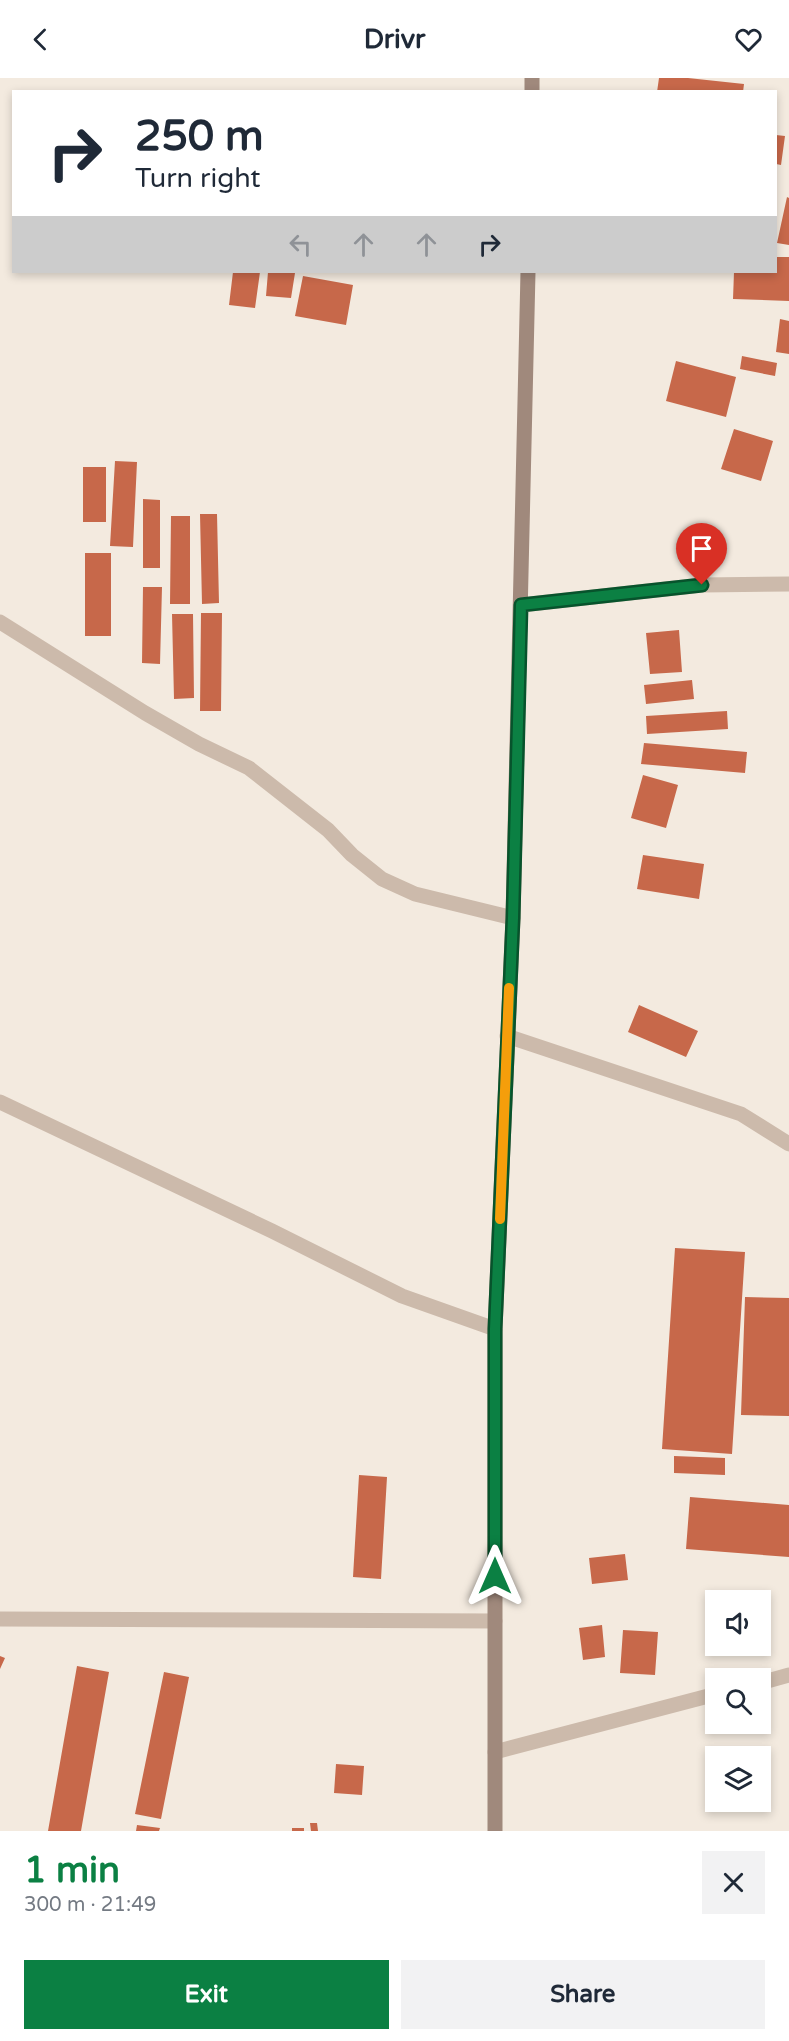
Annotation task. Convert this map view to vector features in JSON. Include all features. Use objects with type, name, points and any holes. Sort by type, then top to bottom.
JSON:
[{"type":"main road","points":[[495,1831],[495,1329],[513,918],[528,273]]},
{"type":"street","points":[[521,605],[702,585],[789,584]]},
{"type":"street","points":[[0,622],[145,713],[199,744],[249,768],[320,824],[352,855],[382,879],[415,894],[513,918]]},
{"type":"street","points":[[507,1036],[741,1114],[789,1144]]},
{"type":"street","points":[[0,1102],[272,1231],[402,1296],[495,1329]]},
{"type":"street","points":[[0,1618],[495,1621]]},
{"type":"street","points":[[771,1680],[789,1675]]},
{"type":"street","points":[[495,1752],[705,1697]]},
{"type":"building","points":[[659,78],[688,78],[744,84],[743,90],[657,90]]},
{"type":"building","points":[[777,135],[785,136],[781,165],[777,164]]},
{"type":"building","points":[[787,197],[789,198],[789,245],[777,243]]},
{"type":"building","points":[[777,257],[789,257],[789,301],[733,299],[734,273],[777,273]]},
{"type":"building","points":[[233,273],[260,273],[255,308],[229,305]]},
{"type":"building","points":[[268,273],[295,273],[291,298],[266,296]]},
{"type":"building","points":[[303,276],[353,285],[346,325],[295,316]]},
{"type":"building","points":[[780,319],[789,321],[789,354],[776,352]]},
{"type":"building","points":[[742,356],[777,363],[775,376],[740,369]]},
{"type":"building","points":[[676,361],[736,377],[726,417],[666,401]]},
{"type":"building","points":[[734,429],[773,441],[761,481],[721,469]]},
{"type":"building","points":[[115,461],[137,462],[133,547],[110,546]]},
{"type":"building","points":[[83,467],[106,467],[106,522],[83,522]]},
{"type":"building","points":[[143,499],[160,500],[160,568],[143,568]]},
{"type":"building","points":[[200,514],[217,514],[219,603],[202,604]]},
{"type":"building","points":[[171,516],[190,516],[190,604],[170,604]]},
{"type":"building","points":[[85,553],[111,553],[111,636],[85,636]]},
{"type":"building","points":[[143,587],[162,587],[160,664],[142,663]]},
{"type":"building","points":[[201,613],[222,613],[221,711],[200,711]]},
{"type":"building","points":[[172,614],[193,614],[194,698],[174,699]]},
{"type":"building","points":[[679,630],[682,672],[650,674],[646,633]]},
{"type":"building","points":[[692,680],[694,699],[646,704],[644,685]]},
{"type":"building","points":[[727,711],[728,729],[647,734],[646,716]]},
{"type":"building","points":[[644,743],[747,752],[745,773],[641,764]]},
{"type":"building","points":[[643,775],[678,785],[666,828],[631,818]]},
{"type":"building","points":[[643,855],[704,864],[699,899],[637,889]]},
{"type":"building","points":[[639,1005],[698,1031],[686,1057],[628,1032]]},
{"type":"building","points":[[675,1248],[745,1252],[732,1454],[662,1449]]},
{"type":"building","points":[[745,1297],[789,1298],[789,1416],[741,1415]]},
{"type":"building","points":[[674,1456],[725,1458],[725,1475],[674,1473]]},
{"type":"building","points":[[359,1475],[387,1477],[381,1579],[353,1577]]},
{"type":"building","points":[[690,1497],[789,1505],[789,1557],[686,1549]]},
{"type":"building","points":[[625,1554],[628,1580],[592,1584],[589,1558]]},
{"type":"building","points":[[602,1625],[605,1657],[583,1660],[579,1628]]},
{"type":"building","points":[[623,1630],[658,1632],[655,1675],[620,1673]]},
{"type":"building","points":[[0,1656],[5,1658],[0,1669]]},
{"type":"building","points":[[77,1666],[109,1672],[81,1831],[48,1831]]},
{"type":"building","points":[[164,1672],[189,1677],[161,1819],[135,1814]]},
{"type":"building","points":[[336,1764],[364,1766],[362,1795],[334,1793]]},
{"type":"building","points":[[310,1823],[317,1823],[318,1831],[311,1831]]},
{"type":"building","points":[[137,1825],[160,1828],[159,1831],[136,1831]]},
{"type":"building","points":[[292,1828],[304,1828],[304,1831],[292,1831]]},
{"type":"slow traffic","points":[[500,1219],[509,988]]},
{"type":"route","points":[[495,1576],[495,1329],[513,918],[521,605],[702,585]]}]
